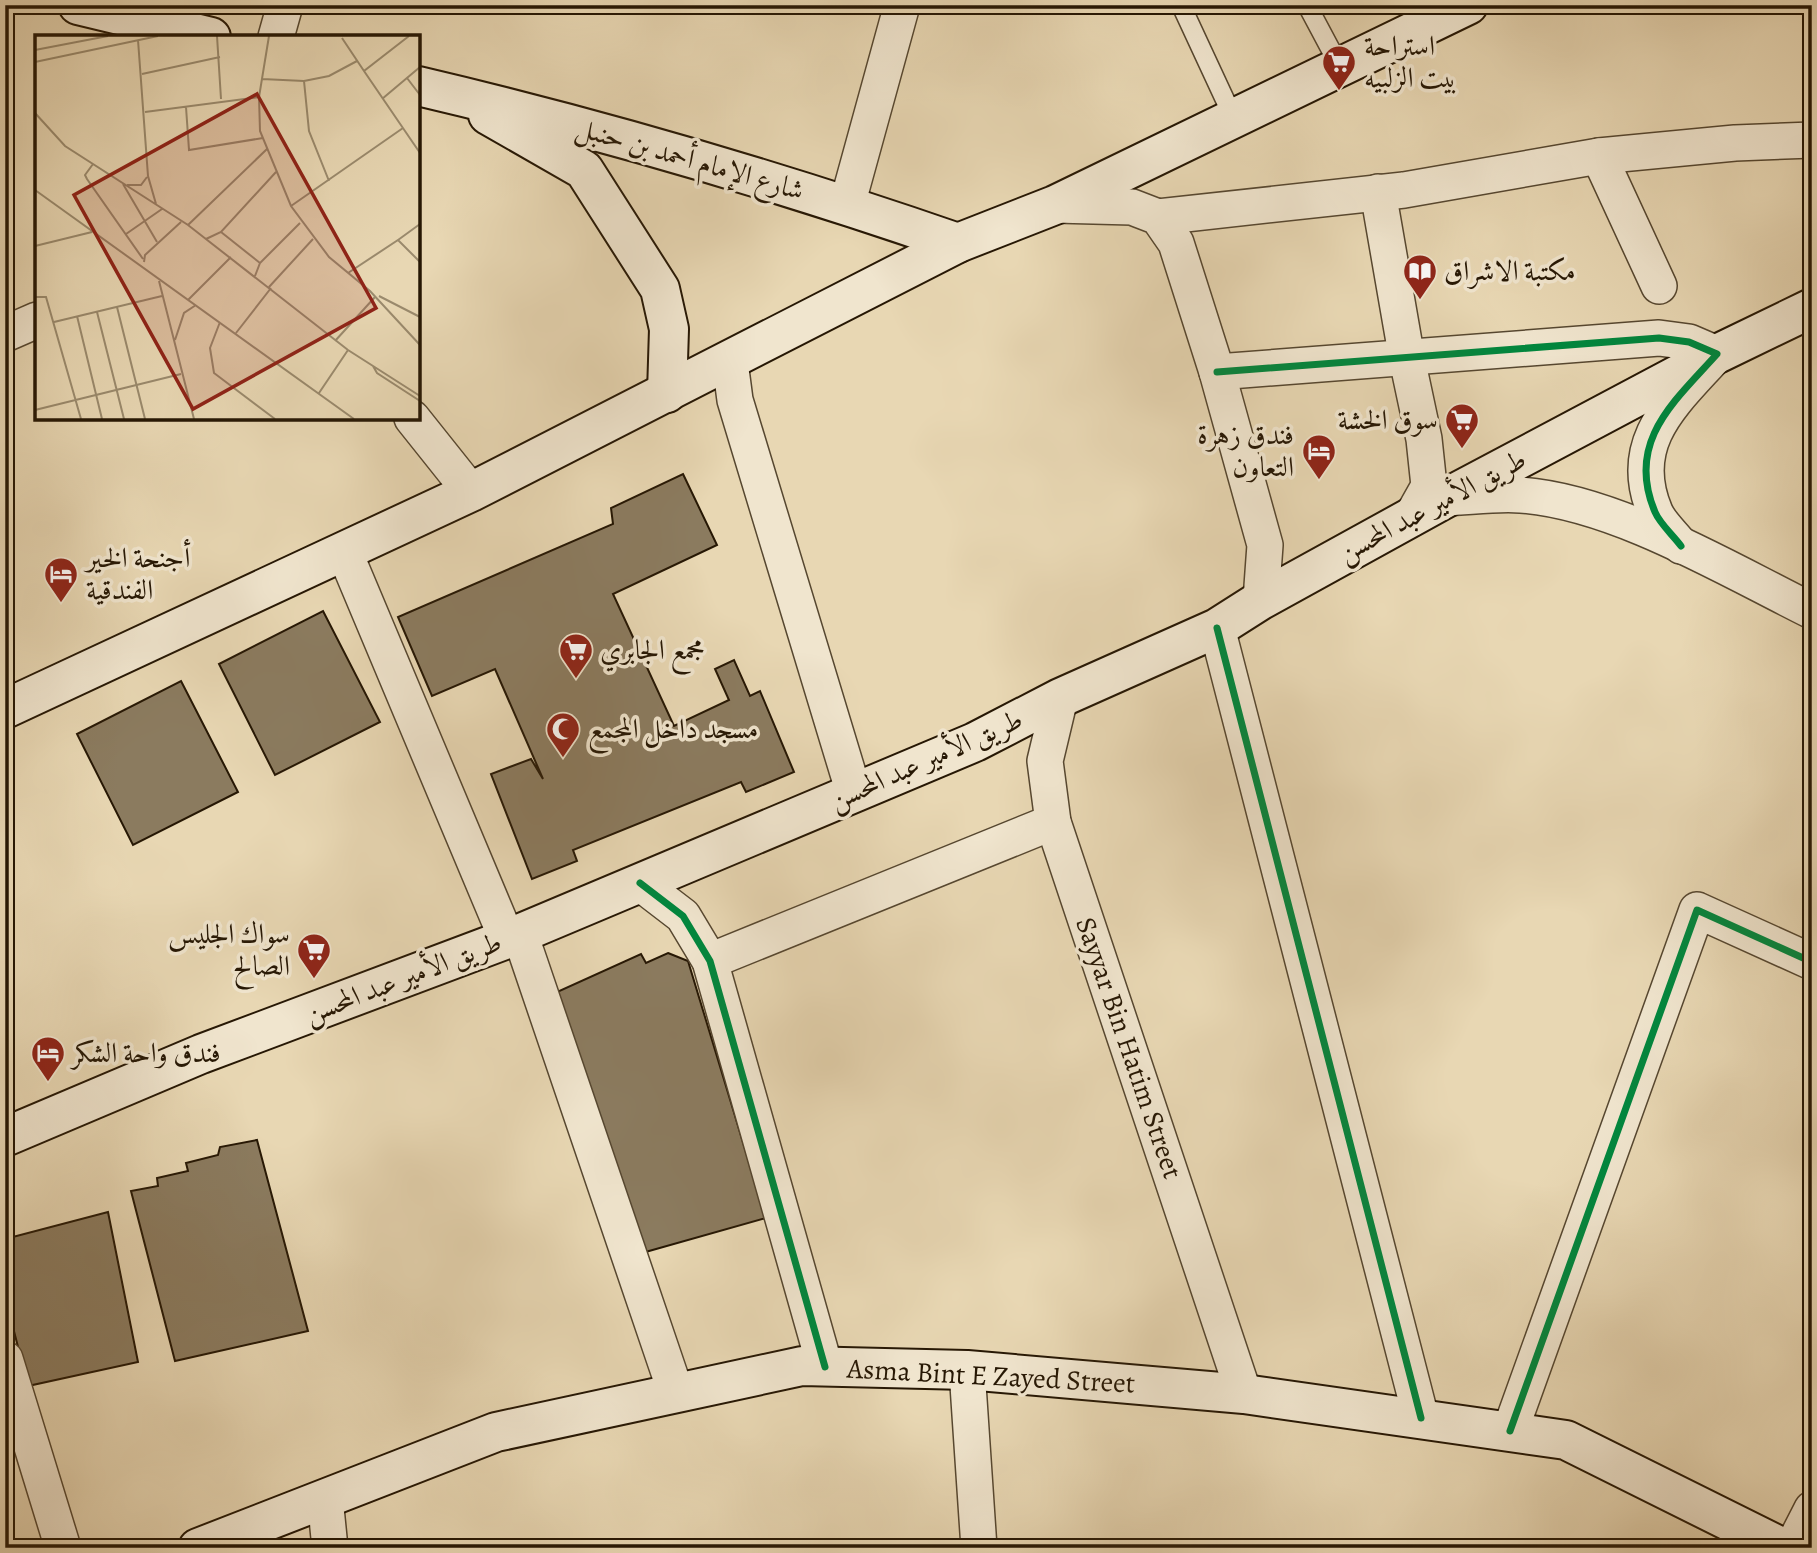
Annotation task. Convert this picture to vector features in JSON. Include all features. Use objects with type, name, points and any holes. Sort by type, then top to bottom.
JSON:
[{"type":"main road","points":[[78,5],[203,35]]},
{"type":"main road","points":[[5,709],[471,492],[730,362],[958,243],[1055,205],[1468,5]]},
{"type":"main road","points":[[434,90],[584,170],[660,289],[669,329],[667,393]]},
{"type":"main road","name":"شارع الإمام أحمد بن حنبل","points":[[434,90],[540,115],[847,205],[958,243]]},
{"type":"main road","name":"طريق الأمير عبد المحسن","points":[[5,1137],[201,1054],[514,936],[975,742],[1060,698],[1217,628],[1261,600],[1411,517],[1717,354],[1812,308]]},
{"type":"main road","name":"Asma Bint E Zayed Street","points":[[198,1548],[496,1432],[802,1366],[967,1370],[1244,1394],[1566,1440],[1783,1548]]},
{"type":"street","points":[[277,35],[285,5]]},
{"type":"street","points":[[847,205],[902,5]]},
{"type":"street","points":[[1055,205],[1132,207],[1158,217],[1378,192],[1599,156],[1735,143],[1812,140]]},
{"type":"street","points":[[1599,156],[1659,286]]},
{"type":"street","points":[[1378,192],[1424,439],[1429,486],[1411,517]]},
{"type":"street","points":[[1158,217],[1176,243],[1217,372],[1265,545],[1261,600]]},
{"type":"street","points":[[5,334],[35,321]]},
{"type":"street","points":[[1217,372],[1659,338],[1689,342],[1717,354],[1660,417],[1644,467],[1655,513],[1681,546]]},
{"type":"street","points":[[730,362],[735,400],[854,793]]},
{"type":"street","points":[[414,420],[471,492]]},
{"type":"street","points":[[1447,498],[1521,495],[1590,509],[1681,546],[1812,611]]},
{"type":"street","points":[[344,551],[514,936],[676,1393]]},
{"type":"street","points":[[1217,628],[1421,1418]]},
{"type":"street","name":"Sayyar Bin Hatim Street","points":[[1060,698],[1045,761],[1053,822],[1244,1394]]},
{"type":"street","points":[[710,961],[1053,822]]},
{"type":"street","points":[[640,883],[683,916],[710,961],[825,1367]]},
{"type":"street","points":[[1510,1431],[1697,910],[1812,962]]},
{"type":"street","points":[[5,1359],[63,1548]]},
{"type":"street","points":[[967,1370],[979,1548]]},
{"type":"street","points":[[326,1498],[330,1548]]},
{"type":"street","points":[[1792,1548],[1812,1509]]},
{"type":"lane","points":[[1181,5],[1233,117]]},
{"type":"lane","points":[[1307,5],[1340,67]]},
{"type":"building","name":"مجمع الجابري","points":[[683,474],[717,545],[613,594],[674,726],[729,700],[715,669],[734,660],[750,696],[760,691],[794,772],[746,792],[741,782],[573,850],[577,861],[532,879],[491,774],[531,759],[543,779],[495,669],[432,696],[398,617],[613,524],[611,508]]},
{"type":"building","points":[[323,611],[380,722],[275,775],[219,664]]},
{"type":"building","points":[[181,681],[238,792],[133,845],[77,734]]},
{"type":"building","points":[[668,953],[688,961],[766,1218],[642,1253],[557,992],[641,954],[646,963]]},
{"type":"building","points":[[257,1140],[308,1331],[175,1361],[131,1191],[158,1186],[157,1178],[188,1171],[186,1163],[218,1155],[220,1147]]},
{"type":"building","points":[[108,1212],[138,1362],[28,1386],[5,1296],[5,1239]]},
{"type":"cycle path","points":[[1217,372],[1659,338],[1689,342],[1717,354],[1685,389],[1659,424],[1650,443],[1646,464],[1647,487],[1655,512],[1681,546]]},
{"type":"cycle path","points":[[1217,628],[1421,1418]]},
{"type":"cycle path","points":[[640,883],[683,916],[710,961],[825,1367]]},
{"type":"cycle path","points":[[1510,1431],[1697,910],[1812,962]]},
{"type":"place","name":"استراحة بيت الزلبيه","points":[[1339,92]]},
{"type":"place","name":"مكتبة الاشراق","points":[[1420,301]]},
{"type":"place","name":"سوق الخشة","points":[[1462,450]]},
{"type":"place","name":"فندق زهرة التعاون","points":[[1319,481]]},
{"type":"place","name":"أجنحة الخير الفندقية","points":[[61,604]]},
{"type":"place","name":"مجمع الجابري","points":[[576,680]]},
{"type":"place","name":"مسجد داخل المجمع","points":[[563,759]]},
{"type":"place","name":"سواك الجليس الصالح","points":[[314,980]]},
{"type":"place","name":"فندق واحة الشكر","points":[[48,1083]]}]
